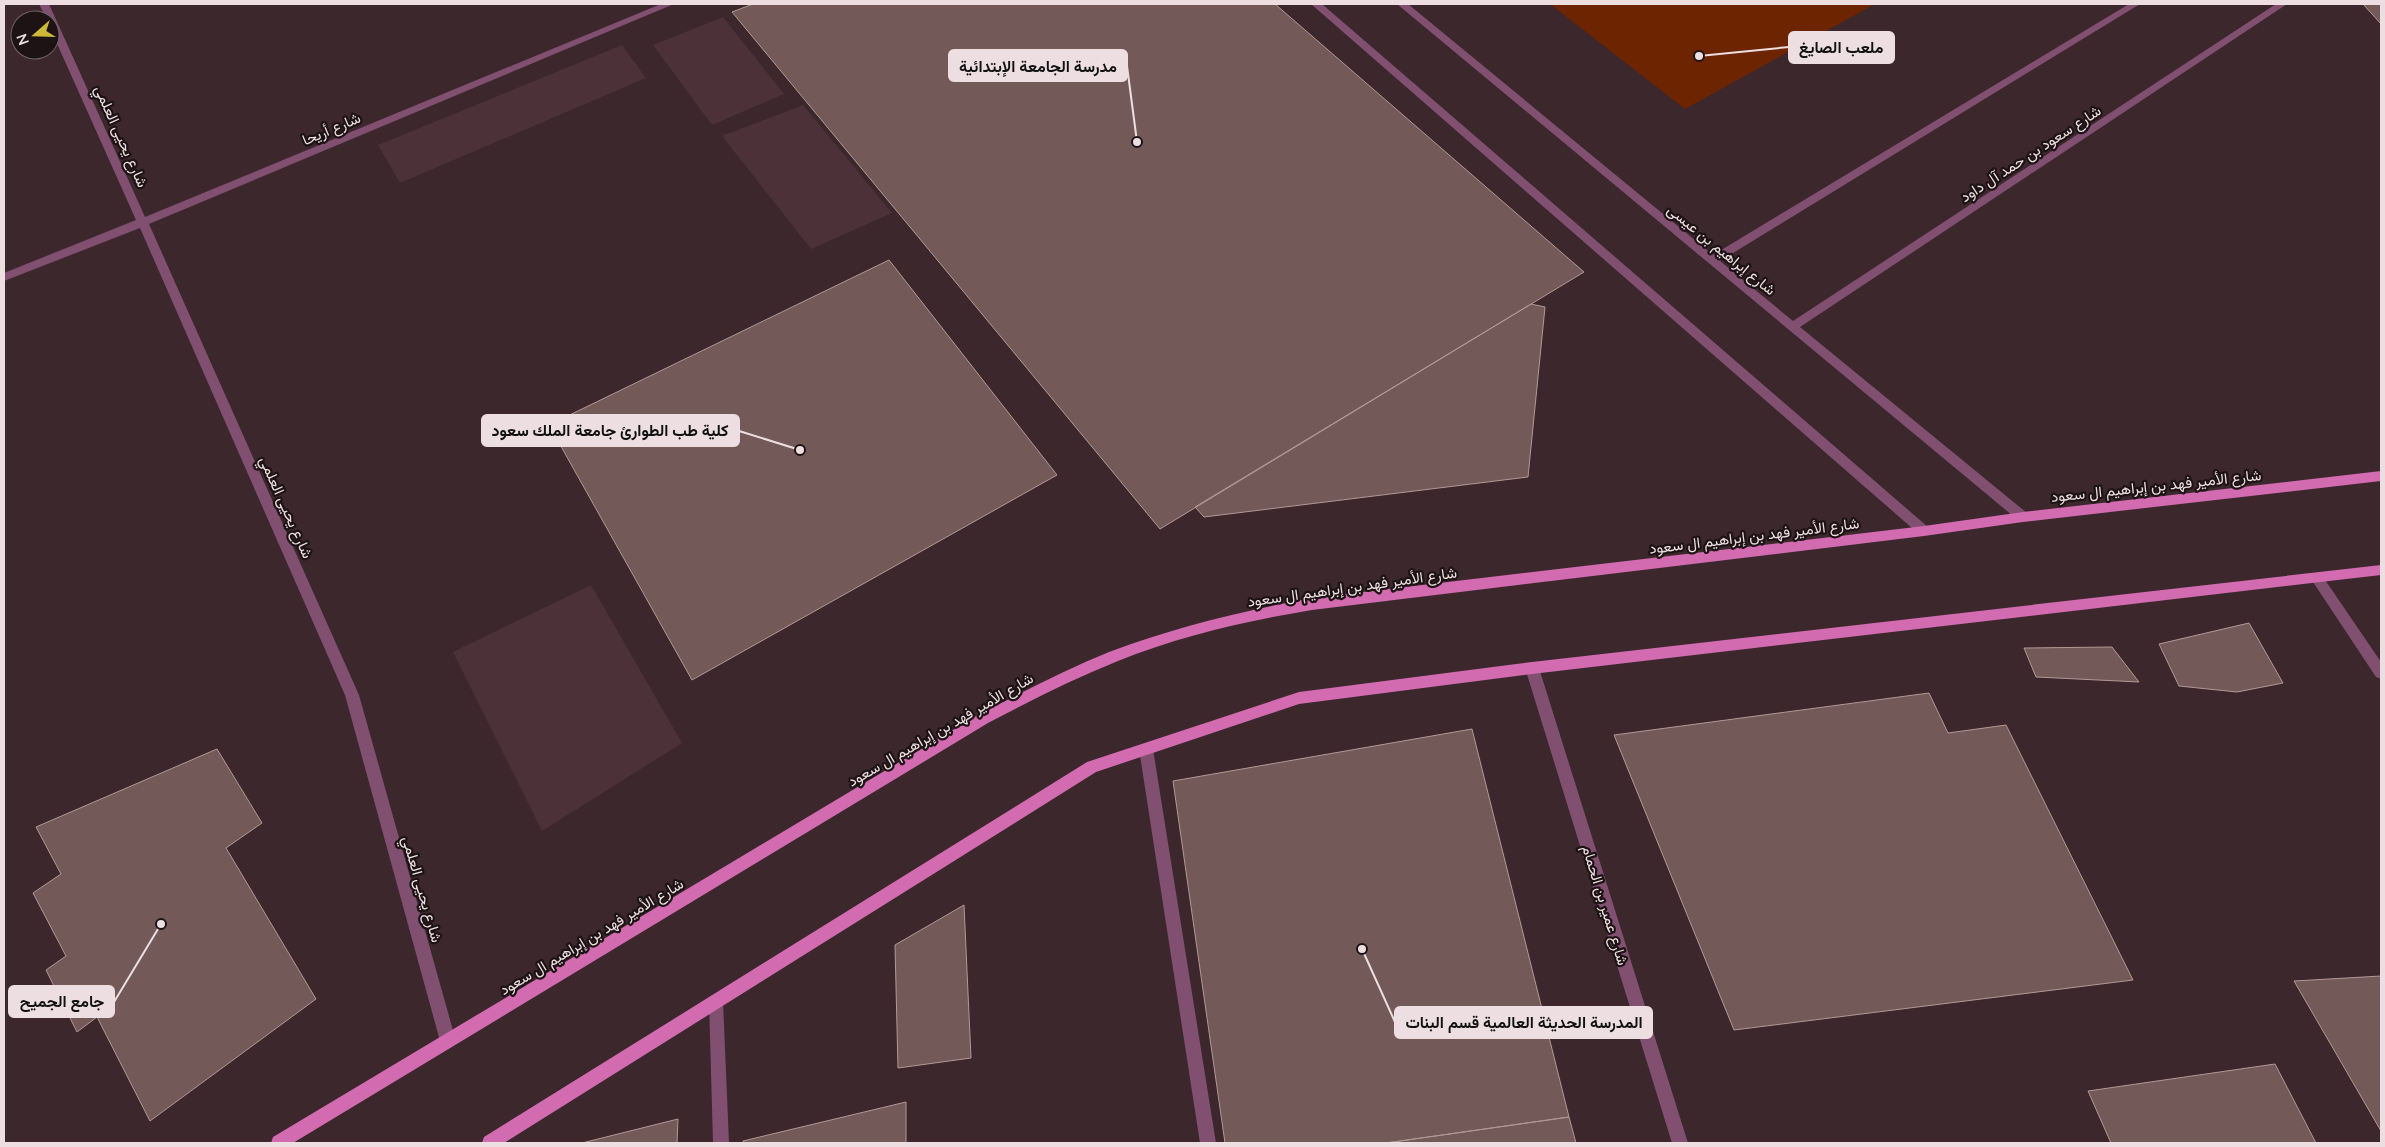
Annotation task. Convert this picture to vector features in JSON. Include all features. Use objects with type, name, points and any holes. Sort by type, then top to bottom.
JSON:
[{"type":"main road","name":"شارع الأمير فهد بن إبراهيم ال سعود","points":[[279,1143],[983,719],[1081,670],[1144,645],[1255,614],[1312,604],[1924,531],[2023,516],[2381,476]]},
{"type":"main road","points":[[490,1143],[1092,767],[1299,698],[1532,668],[2381,570]]},
{"type":"street","name":"شارع يحيى العلمي","points":[[44,4],[143,222],[352,695],[448,1041]]},
{"type":"street","name":"شارع أريحا","points":[[4,277],[143,222],[669,4]]},
{"type":"street","points":[[1316,4],[1924,531]]},
{"type":"street","name":"شارع إبراهيم بن عيسى","points":[[1402,4],[2023,516]]},
{"type":"street","points":[[1713,260],[2135,4]]},
{"type":"street","name":"شارع سعود بن حمد آل داود","points":[[1793,326],[2282,4]]},
{"type":"street","points":[[2317,578],[2381,673]]},
{"type":"street","name":"شارع عمير بن الحمام","points":[[1532,668],[1680,1143]]},
{"type":"street","points":[[1146,749],[1208,1143]]},
{"type":"street","points":[[716,1001],[721,1143]]},
{"type":"shaded area","points":[[1550,4],[1875,4],[1685,109]]},
{"type":"shaded area","points":[[723,17],[784,94],[712,125],[653,45]]},
{"type":"shaded area","points":[[622,45],[646,78],[400,183],[378,145]]},
{"type":"shaded area","points":[[803,105],[892,213],[811,249],[722,136]]},
{"type":"shaded area","points":[[591,585],[682,743],[542,831],[453,652]]},
{"type":"building","points":[[753,4],[1275,4],[1584,272],[1160,529],[732,12]]},
{"type":"building","points":[[2363,4],[2381,4],[2381,24]]},
{"type":"building","points":[[889,260],[1057,475],[692,680],[549,425]]},
{"type":"building","points":[[1531,304],[1545,307],[1528,477],[1204,517],[1195,507]]},
{"type":"building","points":[[2249,623],[2283,683],[2237,692],[2179,686],[2159,644]]},
{"type":"building","points":[[2112,647],[2139,682],[2036,677],[2024,648]]},
{"type":"building","points":[[1929,693],[1948,733],[2006,725],[2133,980],[1734,1030],[1614,735]]},
{"type":"building","points":[[1472,729],[1569,1117],[1386,1143],[1225,1143],[1173,781]]},
{"type":"building","points":[[217,749],[262,823],[226,848],[316,999],[150,1121],[97,1017],[77,1032],[46,970],[66,956],[33,893],[61,874],[36,827]]},
{"type":"building","points":[[964,905],[971,1058],[898,1068],[895,945]]},
{"type":"building","points":[[2381,976],[2381,1131],[2294,981]]},
{"type":"building","points":[[2275,1064],[2316,1143],[2111,1143],[2088,1091]]},
{"type":"building","points":[[906,1102],[906,1143],[743,1143],[743,1141]]},
{"type":"building","points":[[1569,1117],[1576,1143],[1386,1143],[1400,1141]]},
{"type":"building","points":[[678,1119],[677,1143],[582,1143]]},
{"type":"place","name":"ملعب الصايغ","points":[[1699,56]]},
{"type":"place","name":"مدرسة الجامعة الإبتدائية","points":[[1137,142]]},
{"type":"place","name":"كلية طب الطوارئ جامعة الملك سعود","points":[[800,450]]},
{"type":"place","name":"جامع الجميح","points":[[161,924]]},
{"type":"place","name":"المدرسة الحديثة العالمية قسم البنات","points":[[1362,949]]}]
